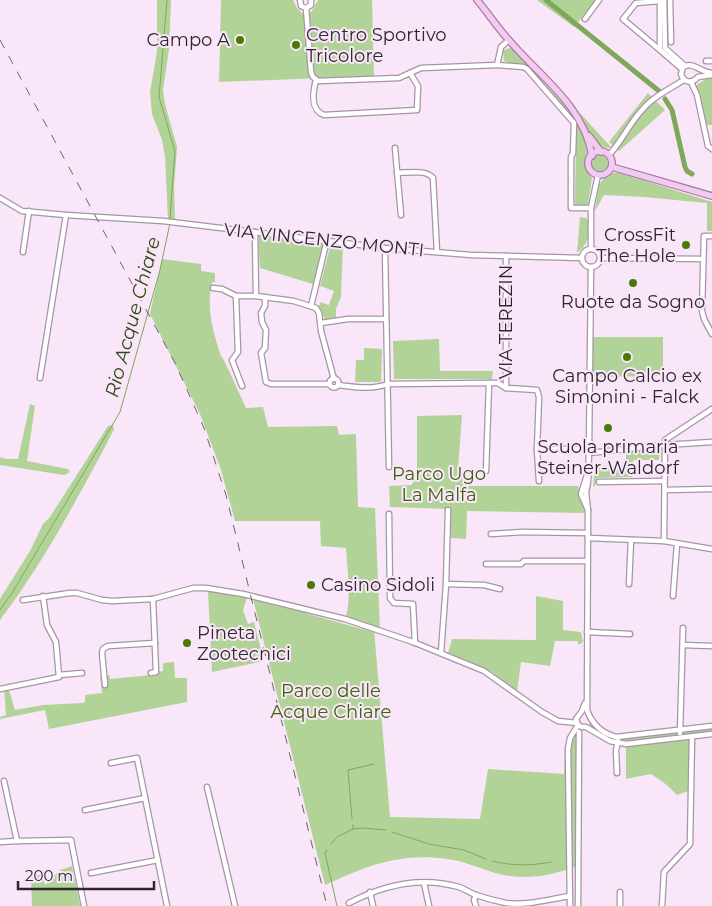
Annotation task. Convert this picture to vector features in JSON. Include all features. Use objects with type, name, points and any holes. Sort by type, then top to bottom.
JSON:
[{"type":"main road","points":[[477,0],[509,40],[577,115],[600,152],[609,155],[612,160],[612,167],[608,172],[598,175],[590,169],[589,162],[592,156],[600,152]]},
{"type":"main road","points":[[586,132],[592,156]]},
{"type":"main road","points":[[612,167],[712,196]]},
{"type":"street","points":[[300,0],[301,6],[306,8]]},
{"type":"street","points":[[306,8],[311,5],[311,0]]},
{"type":"street","points":[[585,19],[599,0]]},
{"type":"street","points":[[661,0],[664,7],[665,48],[683,68]]},
{"type":"street","points":[[660,50],[661,0]]},
{"type":"street","points":[[661,0],[636,3],[623,19],[683,68]]},
{"type":"street","points":[[670,0],[671,42]]},
{"type":"street","points":[[664,7],[670,7]]},
{"type":"street","points":[[306,8],[311,72],[316,80],[314,92],[315,108],[318,113],[324,115],[417,110],[418,86],[410,73]]},
{"type":"street","points":[[496,66],[501,47],[509,40]]},
{"type":"street","points":[[706,61],[712,61]]},
{"type":"street","points":[[683,68],[691,65],[712,74]]},
{"type":"street","points":[[316,80],[399,78],[421,68],[523,67],[527,69],[574,123],[573,153],[571,157],[571,208],[591,208]]},
{"type":"street","points":[[683,68],[681,74],[684,80]]},
{"type":"street","points":[[697,69],[698,77]]},
{"type":"street","points":[[692,82],[698,77],[712,74]]},
{"type":"street","points":[[609,155],[619,144],[642,110],[665,91],[684,80],[692,82]]},
{"type":"street","points":[[692,82],[697,95],[708,146],[712,149]]},
{"type":"street","points":[[395,148],[401,215]]},
{"type":"street","points":[[397,173],[425,173],[431,176],[434,182],[437,252]]},
{"type":"street","points":[[591,249],[591,208],[598,175]]},
{"type":"street","name":"VIA VINCENZO MONTI","points":[[0,198],[22,211],[29,212],[164,221],[385,248],[470,256],[582,258]]},
{"type":"street","points":[[23,252],[29,212]]},
{"type":"street","points":[[40,378],[66,215]]},
{"type":"street","points":[[256,232],[256,296]]},
{"type":"street","points":[[712,236],[704,236],[702,311],[704,320],[712,334]]},
{"type":"street","points":[[311,306],[328,240]]},
{"type":"street","points":[[385,248],[390,467]]},
{"type":"street","points":[[591,249],[598,253],[600,258]]},
{"type":"street","points":[[591,249],[586,251],[582,258],[585,265],[591,267],[598,263],[600,258]]},
{"type":"street","name":"VIA TEREZIN","points":[[506,256],[506,388],[537,390],[539,397],[538,481]]},
{"type":"street","points":[[600,258],[703,259]]},
{"type":"street","points":[[570,742],[589,725],[590,718],[586,702],[588,511],[581,494],[588,472],[589,451],[591,267]]},
{"type":"street","points":[[213,288],[222,289],[236,296],[256,296],[294,301],[316,308],[319,313],[321,331],[334,379],[338,381],[338,385]]},
{"type":"street","points":[[236,296],[238,352],[232,360],[242,386]]},
{"type":"street","points":[[265,297],[265,306],[261,313],[262,322],[266,330],[265,348],[262,353],[266,382],[271,384],[329,384],[332,388],[338,385],[377,388],[388,384],[498,383],[506,388]]},
{"type":"street","points":[[321,323],[348,319],[386,319]]},
{"type":"street","points":[[329,384],[334,379]]},
{"type":"street","points":[[486,471],[489,383]]},
{"type":"street","points":[[664,541],[664,445],[666,438],[712,409]]},
{"type":"street","points":[[538,449],[589,451],[712,442]]},
{"type":"street","points":[[599,482],[664,481]]},
{"type":"street","points":[[665,490],[712,489]]},
{"type":"street","points":[[441,653],[446,584],[448,510]]},
{"type":"street","points":[[389,514],[390,598],[394,602],[413,604],[414,643]]},
{"type":"street","points":[[491,534],[514,532],[664,541],[712,549]]},
{"type":"street","points":[[629,584],[630,540]]},
{"type":"street","points":[[673,596],[677,544]]},
{"type":"street","points":[[486,564],[521,564],[524,561],[588,562]]},
{"type":"street","points":[[446,584],[484,585],[500,588]]},
{"type":"street","points":[[23,600],[70,592],[107,601],[153,599],[193,588],[228,591],[345,620],[441,653],[484,671],[542,712],[558,721],[577,724],[583,729],[610,741],[712,726]]},
{"type":"street","points":[[43,596],[47,625],[56,642],[59,675]]},
{"type":"street","points":[[150,673],[156,672],[153,599]]},
{"type":"street","points":[[680,737],[683,628]]},
{"type":"street","points":[[587,632],[630,634]]},
{"type":"street","points":[[105,685],[103,649],[108,646],[155,644]]},
{"type":"street","points":[[683,645],[712,646]]},
{"type":"street","points":[[0,689],[59,677],[59,675],[82,672]]},
{"type":"street","points":[[570,906],[570,742],[579,715],[586,702]]},
{"type":"street","points":[[565,721],[579,715],[590,718],[601,731],[626,744],[712,734]]},
{"type":"street","points":[[578,906],[583,729]]},
{"type":"street","points":[[662,906],[664,872],[690,844],[692,736]]},
{"type":"street","points":[[617,773],[616,750],[619,740]]},
{"type":"street","points":[[111,763],[137,758],[167,906]]},
{"type":"street","points":[[4,781],[17,841]]},
{"type":"street","points":[[207,787],[236,906]]},
{"type":"street","points":[[85,810],[145,798]]},
{"type":"street","points":[[0,842],[71,840],[84,906]]},
{"type":"street","points":[[91,873],[158,860]]},
{"type":"street","points":[[349,903],[370,892],[408,883],[437,883],[507,903],[535,902],[570,896]]},
{"type":"street","points":[[424,883],[429,906]]},
{"type":"street","points":[[370,892],[372,906]]},
{"type":"street","points":[[620,892],[620,906]]},
{"type":"street","points":[[476,895],[474,900],[476,906]]},
{"type":"green space","points":[[157,0],[171,0],[169,49],[163,90],[177,147],[174,187],[175,219],[168,219],[165,156],[162,140],[152,114],[150,92],[157,52]]},
{"type":"green space","name":"Centro Sportivo Tricolore","points":[[221,0],[293,0],[303,14],[311,12],[318,0],[372,0],[374,76],[219,82]]},
{"type":"green space","points":[[537,0],[596,0],[574,27]]},
{"type":"green space","points":[[512,48],[571,112],[581,127],[587,150],[586,168],[592,178],[588,205],[575,205],[576,124],[572,116],[527,66],[510,64],[504,61],[503,51]]},
{"type":"green space","points":[[712,77],[712,125],[706,125],[694,86]]},
{"type":"green space","points":[[648,93],[665,110],[619,151],[609,142]]},
{"type":"green space","points":[[579,112],[613,147],[606,148],[595,142]]},
{"type":"green space","points":[[597,155],[603,155],[608,160],[606,169],[597,171],[592,166],[592,160]]},
{"type":"green space","points":[[613,173],[620,173],[712,202],[712,231],[707,231],[707,203],[604,195],[595,211],[599,185]]},
{"type":"green space","points":[[580,217],[586,218],[589,222],[589,231],[584,246],[577,253]]},
{"type":"green space","points":[[259,235],[323,241],[313,284],[260,268]]},
{"type":"green space","points":[[331,243],[343,244],[341,297],[336,309],[336,318],[325,319],[319,309],[320,302],[329,305],[334,291],[320,286]]},
{"type":"green space","name":"Parco delle Acque Chiare","points":[[162,259],[201,264],[201,271],[215,273],[215,282],[212,282],[210,292],[213,328],[221,356],[246,408],[263,407],[268,427],[337,426],[339,435],[356,434],[358,507],[375,508],[380,629],[345,619],[349,594],[346,548],[321,546],[320,521],[235,521],[221,470],[200,414],[150,314]]},
{"type":"green space","name":"Campo Calcio ex Simonini - Falck","points":[[592,337],[663,337],[663,376],[592,377]]},
{"type":"green space","points":[[439,339],[440,371],[493,371],[492,379],[394,379],[393,341]]},
{"type":"green space","points":[[364,348],[382,349],[381,382],[355,382],[356,360],[364,360]]},
{"type":"green space","points":[[30,404],[35,406],[27,461],[68,469],[70,472],[64,475],[0,465],[0,457],[18,459]]},
{"type":"green space","name":"Parco Ugo La Malfa","points":[[462,415],[458,470],[466,486],[578,486],[585,513],[467,511],[466,539],[451,538],[450,509],[390,507],[389,486],[412,485],[417,470],[417,416]]},
{"type":"green space","points":[[113,425],[114,429],[106,445],[56,535],[0,620],[0,599],[30,551],[43,524],[50,517],[108,426]]},
{"type":"green space","points":[[660,449],[659,460],[633,460],[632,477],[597,478],[595,486],[593,486],[595,466],[626,465],[626,451]]},
{"type":"green space","points":[[208,591],[247,598],[243,610],[248,624],[254,622],[264,661],[212,672]]},
{"type":"green space","points":[[536,596],[563,601],[563,630],[581,632],[583,641],[581,644],[578,644],[578,641],[555,641],[550,666],[521,662],[517,692],[492,672],[448,653],[452,639],[536,640]]},
{"type":"green space","name":"Parco delle Acque Chiare","points":[[253,599],[303,611],[373,632],[374,629],[390,817],[480,819],[488,769],[564,774],[565,746],[573,730],[580,727],[578,866],[547,875],[516,877],[495,873],[453,860],[415,857],[384,862],[325,885]]},
{"type":"green space","points":[[174,662],[175,678],[187,678],[187,702],[49,729],[45,710],[0,719],[0,717],[6,715],[4,688],[8,687],[15,710],[43,705],[82,703],[85,702],[85,695],[102,693],[100,676],[109,675],[110,679],[152,675],[163,671],[163,663]]},
{"type":"green space","points":[[591,721],[601,731],[616,737],[712,726],[712,734],[692,736],[691,790],[677,795],[651,774],[626,779],[626,744],[610,741],[588,726]]},
{"type":"green space","points":[[72,866],[80,906],[32,906],[31,877],[42,874],[45,885],[60,870]]},
{"type":"waterway","name":"Rio Acque Chiare","points":[[167,0],[159,97],[175,151],[170,219]]},
{"type":"waterway","points":[[546,0],[659,91]]},
{"type":"waterway","points":[[665,99],[672,110],[685,167],[692,174]]},
{"type":"waterway","name":"Rio Acque Chiare","points":[[0,610],[120,412],[160,270],[170,223]]},
{"type":"waterway","points":[[352,819],[348,770],[374,764]]},
{"type":"waterway","points":[[331,844],[337,837],[353,829],[353,825]]},
{"type":"waterway","points":[[353,829],[386,830]]},
{"type":"waterway","points":[[392,832],[429,844],[464,850],[486,859]]},
{"type":"waterway","points":[[327,850],[325,853],[337,906]]},
{"type":"waterway","points":[[492,861],[522,865],[551,862]]},
{"type":"railway","points":[[0,40],[175,363],[204,428],[226,495],[327,906]]},
{"type":"place","name":"Campo A","points":[[240,40]]},
{"type":"place","name":"Centro Sportivo Tricolore","points":[[296,45]]},
{"type":"place","name":"CrossFit The Hole","points":[[686,245]]},
{"type":"place","name":"Ruote da Sogno","points":[[633,283]]},
{"type":"place","name":"Campo Calcio ex Simonini - Falck","points":[[627,357]]},
{"type":"place","name":"Scuola primaria Steiner-Waldorf","points":[[608,428]]},
{"type":"place","name":"Casino Sidoli","points":[[311,585]]},
{"type":"place","name":"Pineta Zootecnici","points":[[187,643]]}]
